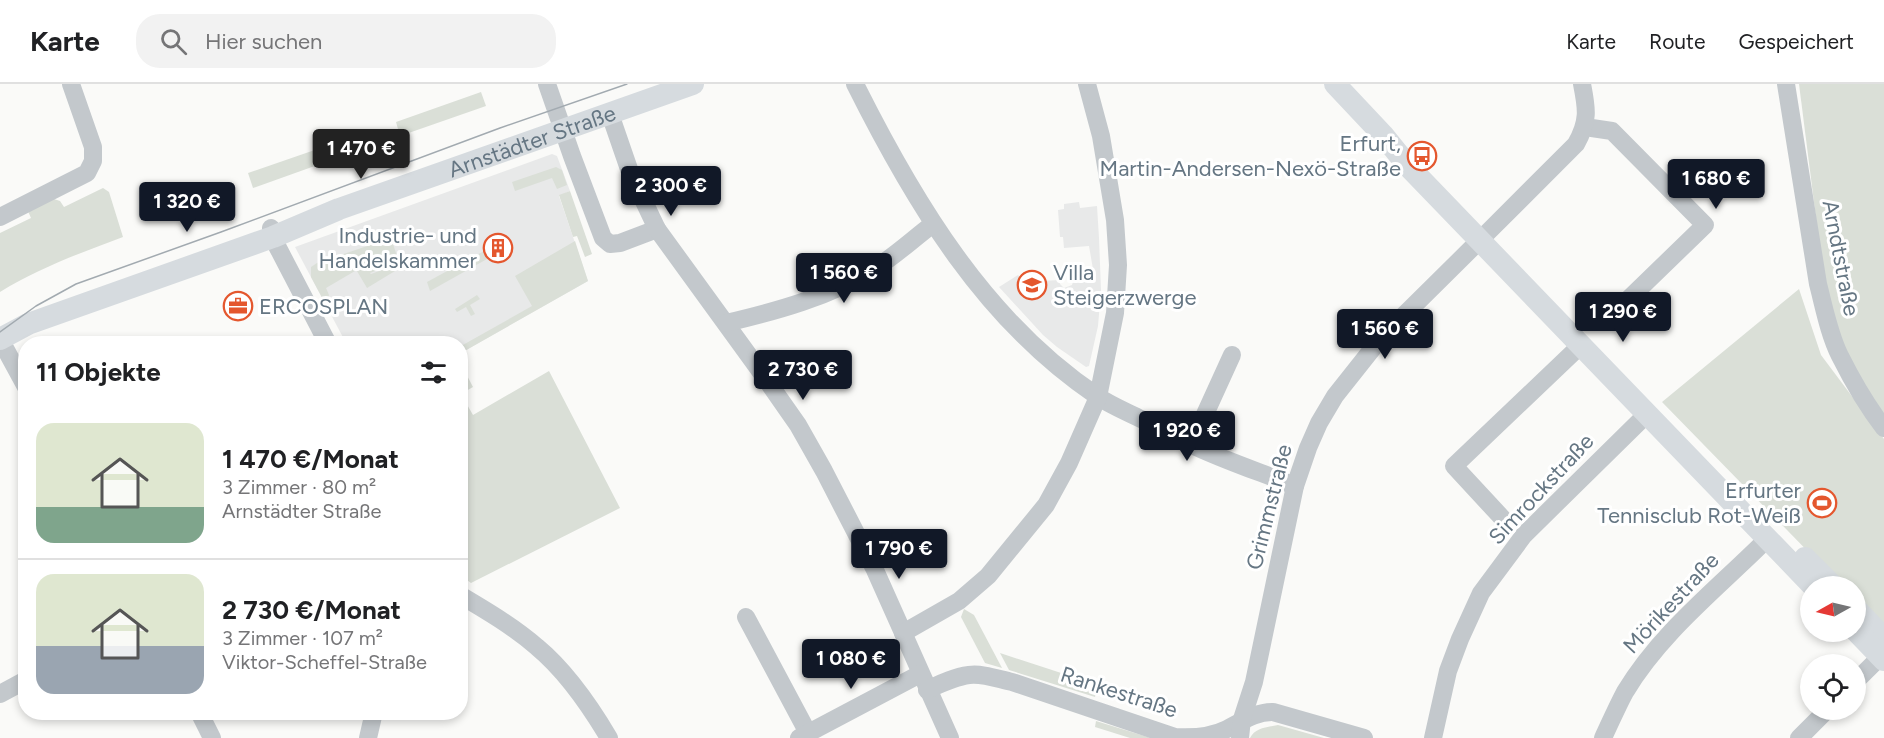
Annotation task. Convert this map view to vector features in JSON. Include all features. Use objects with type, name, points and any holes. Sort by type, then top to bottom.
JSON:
[{"type":"main road","name":"Arnstädter Straße","points":[[0,339],[28,324],[272,232],[693,84]]},
{"type":"main road","points":[[1335,84],[1383,135],[1416,161],[1581,345],[1803,576]]},
{"type":"main road","name":"Arnstädter Straße","points":[[0,322],[19,312],[222,242],[272,232]]},
{"type":"main road","points":[[1483,236],[1823,576]]},
{"type":"main road","points":[[1866,625],[1883,652]]},
{"type":"main road","points":[[1866,639],[1883,652]]},
{"type":"street","points":[[0,217],[87,173],[93,161],[93,147],[71,84]]},
{"type":"street","points":[[547,84],[596,225],[603,238],[610,244],[620,243],[657,229]]},
{"type":"street","points":[[855,84],[875,124],[933,224],[973,278],[1041,354],[1098,397],[1191,445],[1295,486]]},
{"type":"street","points":[[903,633],[959,601],[988,576],[1046,505],[1069,463],[1098,397],[1116,313],[1118,265],[1115,220],[1096,114],[1087,84]]},
{"type":"street","points":[[1582,84],[1586,103],[1585,127],[1612,131],[1705,225],[1607,320]]},
{"type":"street","name":"Arndtstraße","points":[[1786,84],[1818,284],[1826,315],[1839,354],[1884,428]]},
{"type":"street","points":[[610,114],[630,172],[657,229],[798,425],[824,471],[875,570],[950,738]]},
{"type":"street","name":"Grimmstraße","points":[[1240,738],[1242,719],[1254,682],[1295,486],[1319,423],[1350,374],[1381,338],[1576,144],[1585,127]]},
{"type":"street","points":[[726,323],[793,306],[840,286],[872,270],[933,224]]},
{"type":"street","points":[[272,232],[324,336]]},
{"type":"street","points":[[0,339],[18,372]]},
{"type":"street","points":[[1504,520],[1454,466],[1581,345]]},
{"type":"street","points":[[1191,445],[1232,355]]},
{"type":"street","name":"Simrockstraße","points":[[1433,738],[1448,671],[1481,593],[1524,535],[1647,414]]},
{"type":"street","name":"Mörikestraße","points":[[1603,738],[1625,692],[1660,645],[1700,601],[1767,539]]},
{"type":"street","points":[[468,600],[499,619],[538,648],[585,701],[609,738]]},
{"type":"street","points":[[746,617],[803,736]]},
{"type":"street","points":[[1866,670],[1883,652]]},
{"type":"street","name":"Rankestraße","points":[[803,736],[924,682],[949,680],[969,674],[1012,682],[1174,737],[1188,738],[1213,734],[1227,729],[1242,719],[1273,712],[1364,738]]},
{"type":"street","points":[[0,694],[18,684]]},
{"type":"street","points":[[203,720],[212,738]]},
{"type":"street","points":[[368,738],[372,720]]},
{"type":"street","points":[[1799,738],[1817,720]]},
{"type":"shaded area","points":[[1799,84],[1884,84],[1884,416],[1844,352],[1825,289]]},
{"type":"shaded area","points":[[481,92],[486,106],[400,136],[396,122]]},
{"type":"shaded area","points":[[361,134],[365,148],[253,188],[248,173]]},
{"type":"shaded area","points":[[552,154],[557,156],[570,191],[559,196],[588,281],[468,349],[468,336],[342,336],[295,247]]},
{"type":"shaded area","points":[[556,167],[562,170],[567,185],[557,189],[552,178],[515,191],[512,182]]},
{"type":"shaded area","points":[[103,188],[109,192],[123,237],[45,268],[0,292],[0,233],[31,218],[27,209],[51,198],[60,201],[64,207]]},
{"type":"shaded area","points":[[570,191],[592,254],[585,257],[577,236],[573,237],[559,195]]},
{"type":"shaded area","name":"Villa Steigerzwerge","points":[[1079,202],[1080,208],[1097,206],[1099,238],[1101,290],[1098,326],[1089,366],[1086,367],[1043,335],[999,287],[1018,275],[1025,282],[1059,280],[1064,288],[1072,285],[1074,279],[1092,277],[1089,246],[1064,248],[1063,237],[1060,237],[1058,210],[1064,209],[1064,204]]},
{"type":"shaded area","points":[[391,238],[399,262],[370,273],[393,266],[395,271],[367,288],[351,261],[355,271],[326,288],[329,295],[326,305],[311,277],[311,267]]},
{"type":"shaded area","points":[[575,241],[588,281],[468,349],[468,342],[532,306],[515,276]]},
{"type":"shaded area","points":[[484,251],[487,259],[430,291],[427,282]]},
{"type":"shaded area","name":"Erfurter Tennisclub Rot-Weiß","points":[[1799,289],[1821,355],[1884,439],[1884,625],[1866,608],[1866,576],[1833,576],[1662,402]]},
{"type":"shaded area","points":[[477,295],[480,299],[470,305],[475,314],[471,316],[466,307],[457,312],[455,309]]},
{"type":"shaded area","points":[[549,371],[620,508],[471,583],[468,581],[468,406],[473,415]]},
{"type":"shaded area","points":[[468,377],[473,387],[468,390]]},
{"type":"shaded area","points":[[964,609],[974,615],[1002,668],[985,663],[961,617]]},
{"type":"shaded area","points":[[1000,653],[1098,685],[1095,697],[1009,670]]},
{"type":"shaded area","points":[[1096,721],[1151,738],[1130,738],[1095,727]]},
{"type":"shaded area","points":[[1278,725],[1324,738],[1250,738],[1258,730]]},
{"type":"tram line","points":[[0,332],[36,306],[76,284],[500,128],[627,84]]},
{"type":"place","name":"Erfurt, Martin-Andersen-Nexö-Straße","points":[[1422,156]]},
{"type":"place","name":"Industrie- und Handelskammer","points":[[498,248]]},
{"type":"place","name":"Villa Steigerzwerge","points":[[1032,285]]},
{"type":"place","name":"ERCOSPLAN","points":[[238,306]]},
{"type":"place","name":"Erfurter Tennisclub Rot-Weiß","points":[[1822,503]]}]
